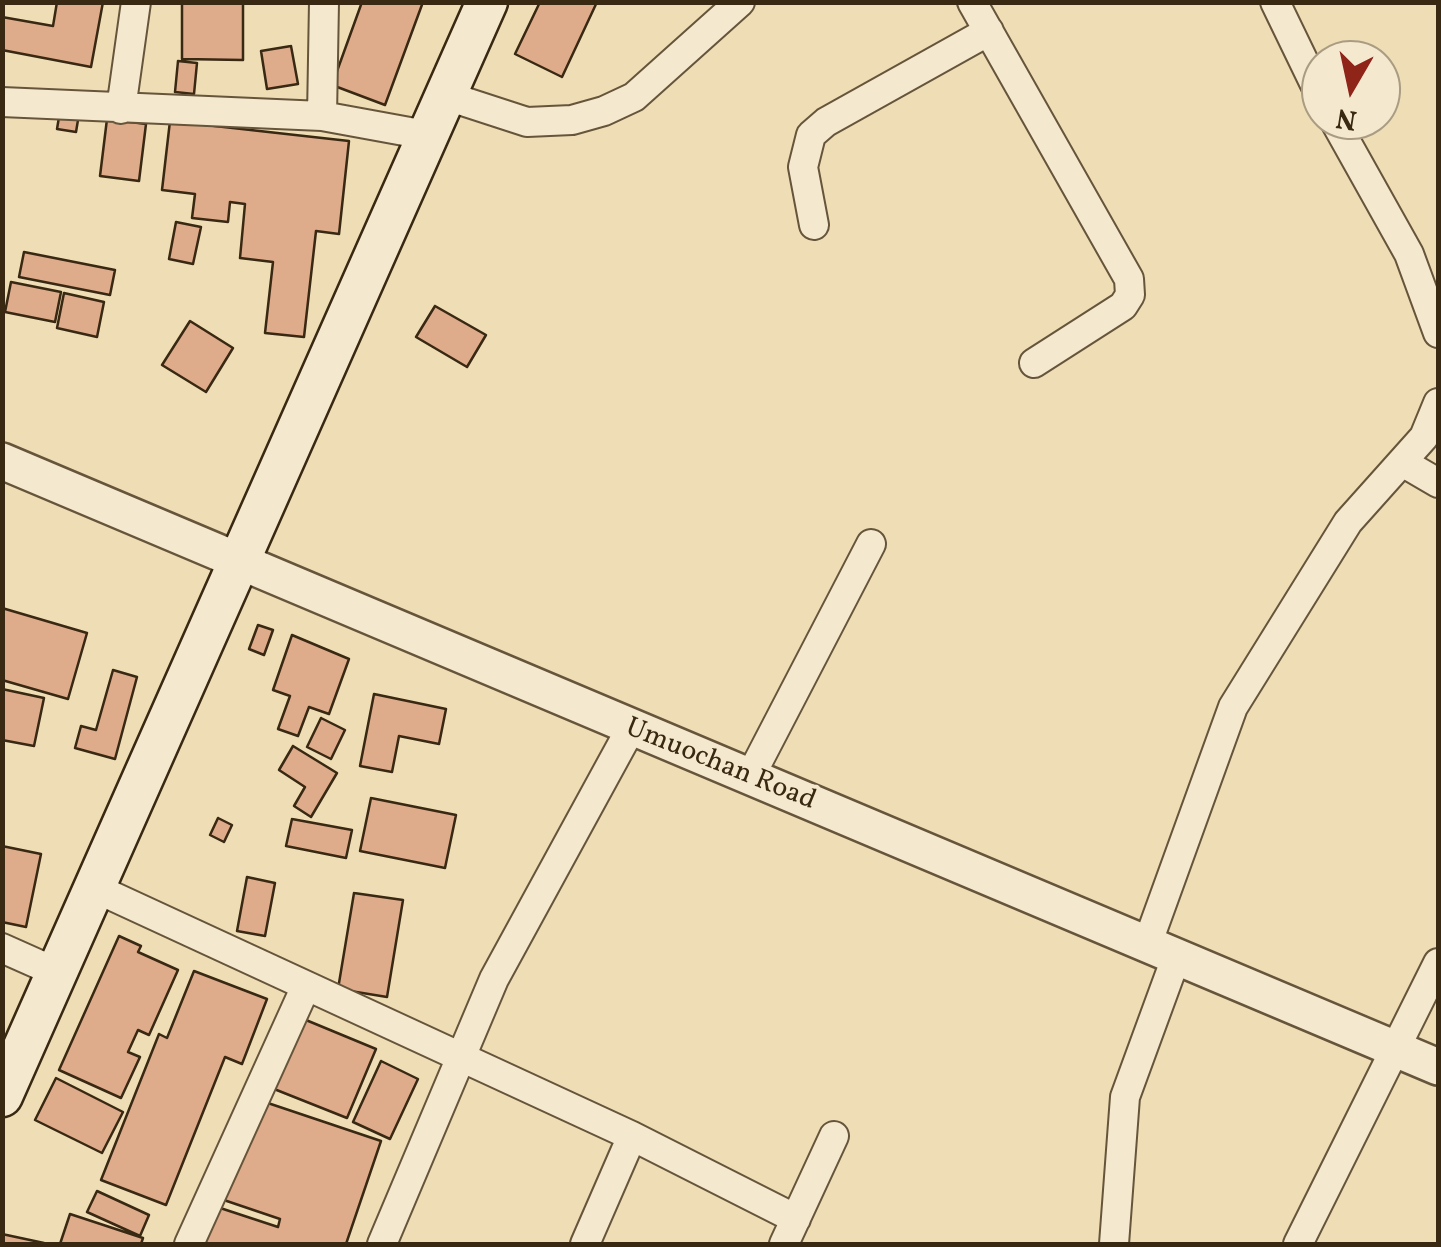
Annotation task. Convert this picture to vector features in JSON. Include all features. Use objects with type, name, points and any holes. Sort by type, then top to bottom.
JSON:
[{"type":"main road","points":[[2,1096],[97,890],[487,2]]},
{"type":"street","points":[[120,108],[136,2]]},
{"type":"street","points":[[322,116],[324,2]]},
{"type":"street","points":[[444,95],[527,122],[572,120],[604,111],[634,97],[740,2]]},
{"type":"street","points":[[972,2],[1129,279],[1130,294],[1124,306],[1034,363]]},
{"type":"street","points":[[1276,2],[1301,54]]},
{"type":"street","points":[[814,225],[803,167],[812,135],[826,122],[989,31]]},
{"type":"street","points":[[2,102],[322,116],[426,135]]},
{"type":"street","points":[[1345,140],[1409,254],[1438,334]]},
{"type":"street","points":[[1114,1244],[1125,1097],[1162,949],[1232,707],[1348,522],[1424,437],[1438,403]]},
{"type":"street","name":"Umuochan Road","points":[[2,461],[242,560],[630,730],[1438,1067]]},
{"type":"street","points":[[1402,462],[1438,483]]},
{"type":"street","points":[[750,777],[871,544]]},
{"type":"street","points":[[382,1244],[460,1056],[523,920],[630,730]]},
{"type":"street","points":[[97,890],[632,1136],[790,1232],[834,1136]]},
{"type":"street","points":[[2,948],[58,973]]},
{"type":"street","points":[[1298,1244],[1438,963]]},
{"type":"street","points":[[189,1244],[306,986]]},
{"type":"street","points":[[585,1244],[632,1136]]},
{"type":"building","points":[[57,2],[103,2],[91,67],[2,50],[2,17],[53,26]]},
{"type":"building","points":[[182,2],[243,2],[243,60],[182,59]]},
{"type":"building","points":[[362,2],[423,2],[385,105],[332,85]]},
{"type":"building","points":[[540,2],[597,2],[562,77],[515,54]]},
{"type":"building","points":[[291,46],[298,84],[267,89],[261,51]]},
{"type":"building","points":[[178,61],[197,63],[194,94],[175,92]]},
{"type":"building","points":[[60,111],[79,114],[76,132],[57,129]]},
{"type":"building","points":[[107,119],[146,124],[139,181],[100,176]]},
{"type":"building","points":[[170,121],[349,141],[339,234],[316,231],[304,337],[265,333],[273,262],[240,258],[245,204],[230,202],[228,222],[192,218],[195,194],[162,190]]},
{"type":"building","points":[[176,222],[201,227],[193,264],[169,259]]},
{"type":"building","points":[[24,252],[115,270],[110,295],[19,277]]},
{"type":"building","points":[[11,282],[61,292],[55,322],[5,312]]},
{"type":"building","points":[[64,293],[104,302],[97,337],[57,328]]},
{"type":"building","points":[[435,306],[486,335],[467,367],[416,337]]},
{"type":"building","points":[[190,321],[233,348],[206,392],[162,365]]},
{"type":"building","points":[[2,608],[87,633],[68,699],[2,680]]},
{"type":"building","points":[[258,625],[273,630],[264,655],[249,649]]},
{"type":"building","points":[[292,635],[349,659],[329,714],[309,707],[298,736],[278,729],[290,696],[273,690]]},
{"type":"building","points":[[113,670],[137,677],[115,759],[75,748],[81,726],[96,730]]},
{"type":"building","points":[[2,689],[44,698],[34,746],[2,740]]},
{"type":"building","points":[[374,694],[446,709],[439,744],[399,736],[392,772],[360,766]]},
{"type":"building","points":[[321,718],[345,730],[331,759],[307,747]]},
{"type":"building","points":[[293,746],[337,773],[311,817],[294,806],[305,787],[279,770]]},
{"type":"building","points":[[371,798],[456,815],[445,868],[360,851]]},
{"type":"building","points":[[218,818],[232,825],[224,842],[210,835]]},
{"type":"building","points":[[292,819],[352,830],[346,858],[286,846]]},
{"type":"building","points":[[2,846],[41,854],[26,927],[2,922]]},
{"type":"building","points":[[247,877],[275,883],[265,936],[237,931]]},
{"type":"building","points":[[354,893],[403,900],[387,997],[338,989]]},
{"type":"building","points":[[119,936],[141,946],[138,952],[178,970],[149,1035],[138,1030],[128,1052],[140,1057],[121,1098],[59,1070]]},
{"type":"building","points":[[194,971],[267,999],[242,1064],[225,1057],[166,1205],[101,1180],[159,1034],[167,1038]]},
{"type":"building","points":[[289,1013],[376,1049],[347,1118],[259,1083]]},
{"type":"building","points":[[381,1061],[418,1079],[390,1139],[353,1122]]},
{"type":"building","points":[[56,1078],[123,1112],[102,1153],[35,1120]]},
{"type":"building","points":[[247,1096],[381,1141],[346,1244],[176,1244],[205,1203],[278,1227],[280,1219],[212,1196]]},
{"type":"building","points":[[97,1191],[149,1215],[140,1236],[87,1212]]},
{"type":"building","points":[[70,1214],[143,1238],[141,1244],[60,1244]]},
{"type":"building","points":[[2,1234],[44,1243],[44,1244],[2,1244]]}]
